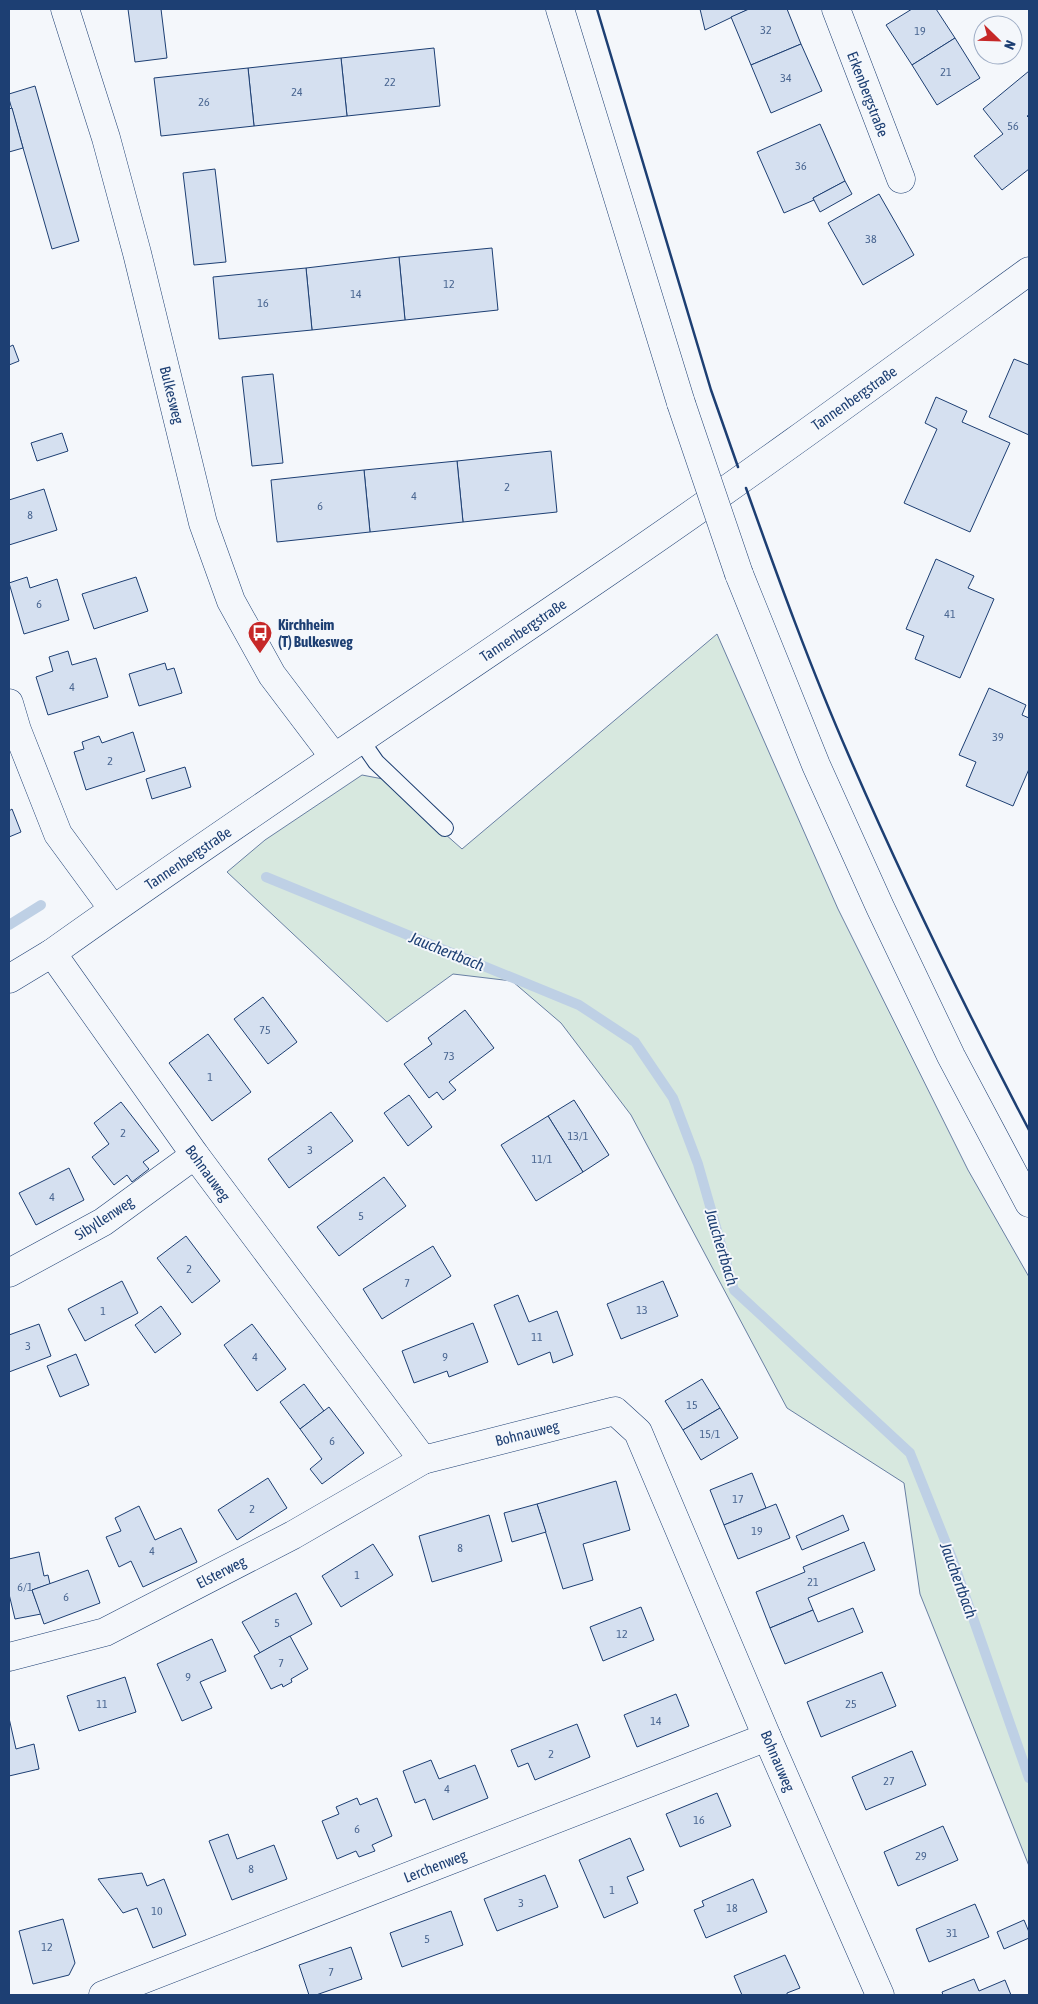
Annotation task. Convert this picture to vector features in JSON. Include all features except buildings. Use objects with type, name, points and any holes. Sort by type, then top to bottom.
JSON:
[{"type":"street","name":"Bulkesweg","points":[[64,9],[111,157],[137,253],[203,523],[209,540],[232,601],[272,675],[334,757]]},
{"type":"street","points":[[560,9],[681,403],[739,574],[816,765],[880,906],[951,1056],[1029,1203]]},
{"type":"street","name":"Erkenbergstraße","points":[[836,9],[901,179]]},
{"type":"street","name":"Tannenbergstraße","points":[[9,979],[52,953],[360,739],[608,572],[894,369],[1029,270]]},
{"type":"street","points":[[9,708],[58,834],[113,909]]},
{"type":"street","name":"Bohnauweg","points":[[52,953],[195,1155],[423,1460],[615,1411],[638,1432],[767,1737],[880,1995]]},
{"type":"street","name":"Sibyllenweg","points":[[9,1273],[103,1222],[195,1155]]},
{"type":"street","name":"Elsterweg","points":[[9,1657],[104,1632],[294,1534],[423,1460]]},
{"type":"street","name":"Lerchenweg","points":[[103,1995],[767,1737]]},
{"type":"lane","points":[[360,739],[376,762],[445,828]]},
{"type":"shaded area","points":[[717,634],[838,909],[968,1170],[1029,1277],[1029,1866],[920,1594],[904,1483],[787,1408],[631,1115],[561,1023],[512,981],[453,974],[387,1022],[227,872],[265,840],[362,775],[383,779],[462,849]]},
{"type":"waterway","name":"Jauchertbach","points":[[266,877],[579,1005],[635,1042],[673,1098],[698,1164],[734,1290],[910,1453],[952,1558],[1029,1778]]},
{"type":"waterway","name":"Jauchertbach","points":[[9,925],[41,905]]},
{"type":"wall","points":[[597,9],[711,390],[738,467]]},
{"type":"wall","points":[[746,488],[808,657],[870,804],[936,945],[1029,1130]]},
{"type":"place","name":"Kirchheim (T) Bulkesweg","points":[[260,654]]}]
